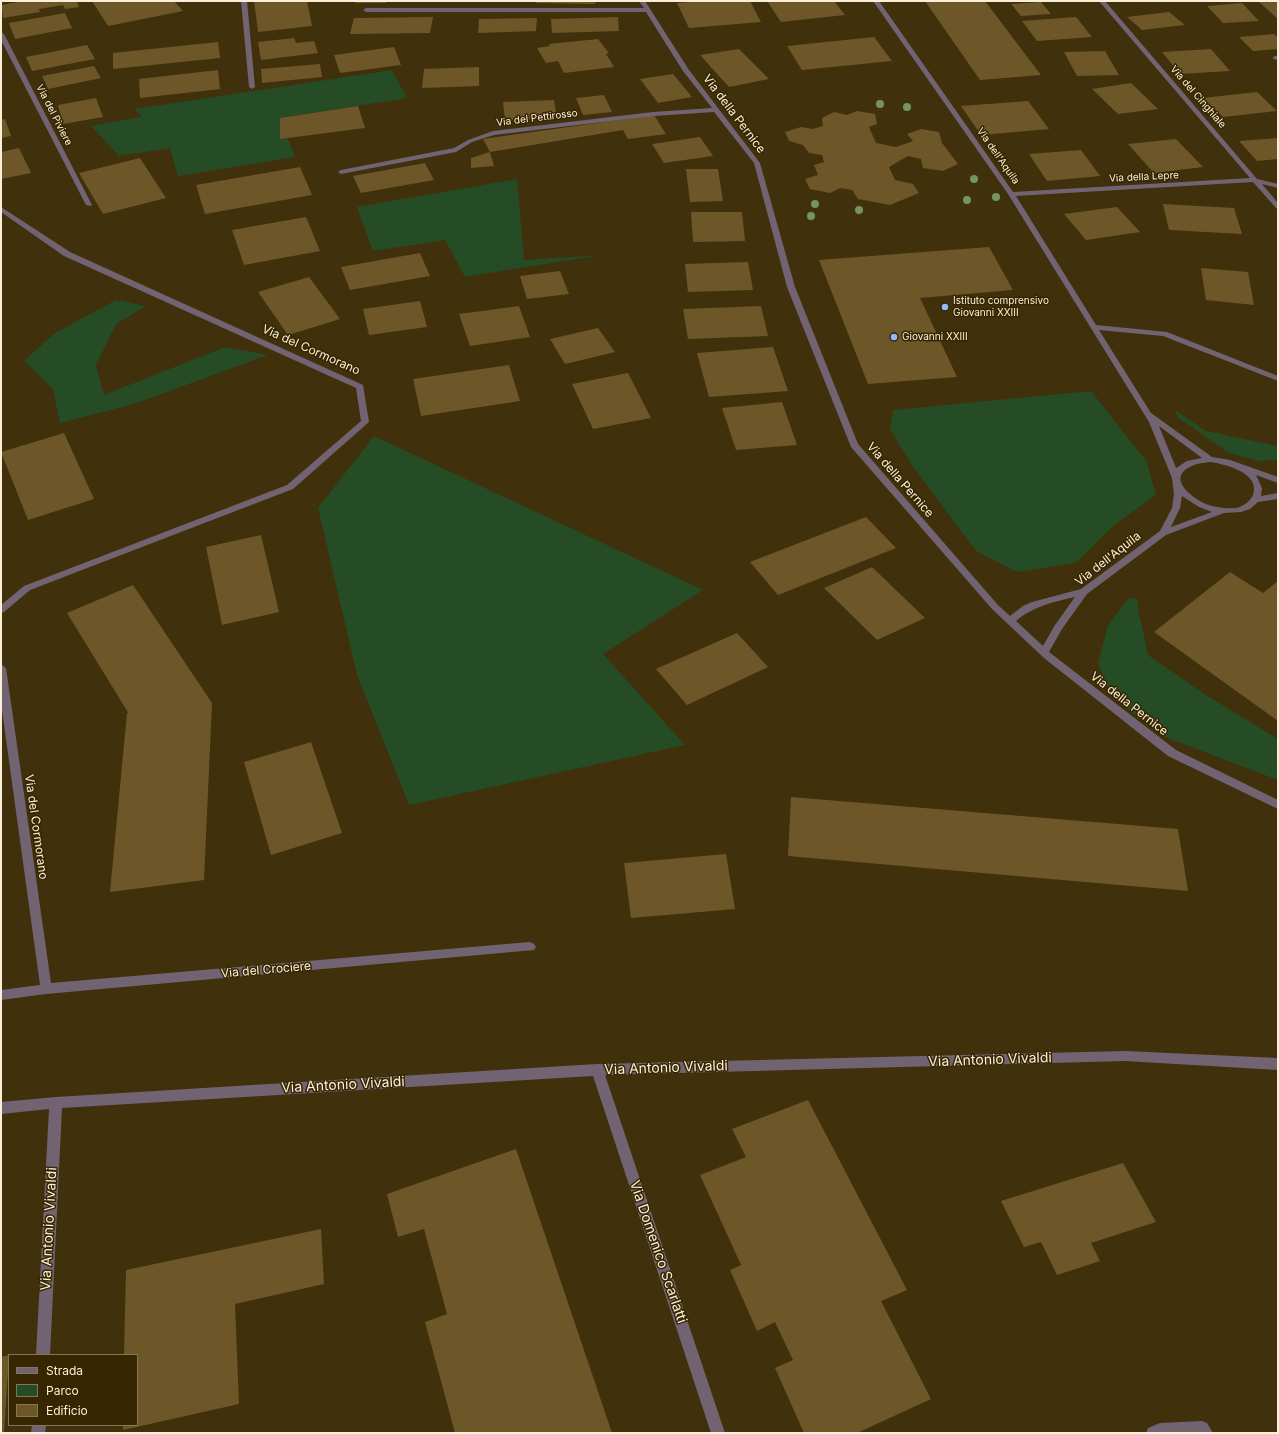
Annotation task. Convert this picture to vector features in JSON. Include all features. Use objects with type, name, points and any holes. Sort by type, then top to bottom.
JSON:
[{"type":"street","points":[[244,1],[252,87]]},
{"type":"street","name":"Via della Pernice","points":[[642,1],[686,71],[757,163],[791,287],[854,445],[995,607],[1047,656],[1172,753],[1278,805]]},
{"type":"street","name":"Via dell'Aquila","points":[[876,1],[1011,194],[1153,422],[1182,493],[1200,505],[1224,511],[1235,511],[1244,508],[1252,505],[1257,499]]},
{"type":"street","name":"Via del Cinghiale","points":[[1102,1],[1278,207]]},
{"type":"street","points":[[366,10],[648,10]]},
{"type":"street","name":"Via del Piviere","points":[[1,34],[89,205]]},
{"type":"street","name":"Via del Pettirosso","points":[[341,172],[456,150],[470,141],[493,133],[653,114],[716,110]]},
{"type":"street","name":"Via della Lepre","points":[[1011,194],[1255,180],[1278,186]]},
{"type":"street","name":"Via del Cormorano","points":[[1,209],[66,254],[360,386],[365,422],[290,487],[27,588],[1,610]]},
{"type":"street","points":[[1094,328],[1164,334],[1278,379]]},
{"type":"street","points":[[1146,412],[1186,443],[1210,459],[1232,464],[1278,480]]},
{"type":"street","points":[[1176,481],[1179,469],[1186,463],[1210,459]]},
{"type":"street","points":[[1232,464],[1243,469],[1252,476],[1258,484],[1259,492],[1257,499],[1278,496]]},
{"type":"street","name":"Via dell'Aquila","points":[[1044,652],[1058,626],[1084,592],[1164,532],[1176,508],[1178,494],[1176,481]]},
{"type":"street","points":[[1164,532],[1224,511]]},
{"type":"street","points":[[1010,621],[1018,613],[1030,606],[1084,592]]},
{"type":"street","name":"Via del Cormorano","points":[[1,668],[46,989]]},
{"type":"street","name":"Via del Crociere","points":[[1,994],[530,947]]},
{"type":"street","name":"Via Antonio Vivaldi","points":[[1,1108],[56,1103],[597,1070],[1125,1056],[1278,1064]]},
{"type":"street","name":"Via Domenico Scarlatti","points":[[597,1070],[718,1433]]},
{"type":"street","name":"Via Antonio Vivaldi","points":[[42,1354],[56,1103]]},
{"type":"street","points":[[1153,1433],[1160,1430],[1202,1428],[1206,1433]]},
{"type":"green space","points":[[392,70],[407,98],[280,118],[295,157],[178,176],[170,148],[119,156],[91,126],[142,117],[134,109]]},
{"type":"green space","points":[[517,179],[524,260],[601,255],[465,277],[445,240],[373,251],[357,207]]},
{"type":"green space","points":[[116,300],[146,306],[116,324],[96,365],[104,395],[225,347],[268,355],[134,404],[60,423],[53,389],[24,361],[55,333]]},
{"type":"green space","points":[[1091,391],[1147,462],[1156,495],[1114,525],[1076,563],[1017,572],[976,551],[911,464],[890,429],[893,410]]},
{"type":"green space","points":[[1175,410],[1206,431],[1278,446],[1278,460],[1258,461],[1229,453],[1177,417]]},
{"type":"green space","points":[[374,436],[703,590],[603,654],[685,745],[409,805],[357,675],[318,508]]},
{"type":"green space","points":[[1134,597],[1138,600],[1138,608],[1148,655],[1206,695],[1278,739],[1278,780],[1165,737],[1120,703],[1106,684],[1098,663],[1108,625],[1128,599]]},
{"type":"building","points":[[25,1],[77,1],[79,7],[65,9],[63,5],[39,9],[40,12],[3,18],[1,5]]},
{"type":"building","points":[[92,1],[174,1],[183,11],[108,26]]},
{"type":"building","points":[[254,1],[307,1],[312,26],[258,32]]},
{"type":"building","points":[[356,1],[387,1],[386,3],[355,3]]},
{"type":"building","points":[[536,1],[596,1],[595,4],[536,3]]},
{"type":"building","points":[[705,1],[750,1],[761,22],[689,28],[677,3]]},
{"type":"building","points":[[767,1],[834,1],[845,15],[781,22]]},
{"type":"building","points":[[925,1],[985,1],[1041,75],[980,80]]},
{"type":"building","points":[[1258,1],[1278,1],[1278,19]]},
{"type":"building","points":[[1041,2],[1051,14],[1021,16],[1011,4]]},
{"type":"building","points":[[1242,3],[1259,21],[1223,23],[1207,6]]},
{"type":"building","points":[[1169,12],[1185,25],[1142,30],[1127,17]]},
{"type":"building","points":[[65,13],[72,28],[15,39],[9,23]]},
{"type":"building","points":[[433,17],[430,33],[350,34],[354,18]]},
{"type":"building","points":[[618,17],[619,31],[552,33],[551,19]]},
{"type":"building","points":[[1076,17],[1092,37],[1037,41],[1022,21]]},
{"type":"building","points":[[537,18],[536,31],[478,33],[479,19]]},
{"type":"building","points":[[1274,34],[1278,38],[1278,49],[1253,51],[1239,37]]},
{"type":"building","points":[[874,37],[892,61],[802,70],[787,46]]},
{"type":"building","points":[[294,38],[296,43],[314,41],[318,53],[261,60],[258,42]]},
{"type":"building","points":[[598,39],[609,53],[606,54],[614,67],[564,73],[558,61],[546,63],[537,48],[550,46],[549,44]]},
{"type":"building","points":[[218,42],[220,58],[113,69],[113,53]]},
{"type":"building","points":[[87,45],[95,59],[32,71],[26,57]]},
{"type":"building","points":[[394,47],[401,65],[340,73],[334,55]]},
{"type":"building","points":[[739,49],[769,79],[729,87],[700,55]]},
{"type":"building","points":[[1211,49],[1230,71],[1180,74],[1162,52]]},
{"type":"building","points":[[1105,51],[1119,75],[1077,76],[1064,52]]},
{"type":"building","points":[[320,64],[322,77],[262,83],[261,69]]},
{"type":"building","points":[[94,66],[101,78],[48,89],[42,76]]},
{"type":"building","points":[[479,67],[479,86],[422,88],[424,69]]},
{"type":"building","points":[[218,70],[220,89],[140,98],[139,79]]},
{"type":"building","points":[[673,74],[692,97],[658,103],[640,79]]},
{"type":"building","points":[[1131,83],[1158,109],[1118,114],[1092,89]]},
{"type":"building","points":[[1257,92],[1277,111],[1223,117],[1203,98]]},
{"type":"building","points":[[604,95],[612,112],[583,115],[576,98]]},
{"type":"building","points":[[96,98],[103,117],[63,124],[58,105]]},
{"type":"building","points":[[554,100],[557,118],[505,120],[503,102]]},
{"type":"building","points":[[1028,101],[1049,129],[981,135],[961,106]]},
{"type":"building","points":[[358,106],[365,128],[280,139],[280,118]]},
{"type":"building","points":[[857,111],[875,114],[877,124],[869,127],[876,143],[896,147],[913,141],[907,134],[921,129],[939,132],[942,143],[958,164],[943,171],[923,168],[921,159],[908,156],[889,167],[895,180],[913,184],[919,193],[890,205],[858,199],[852,190],[840,188],[830,193],[810,189],[805,179],[818,175],[814,165],[824,162],[822,155],[809,153],[803,145],[789,141],[785,132],[801,127],[813,129],[823,126],[822,118],[834,112],[847,115]]},
{"type":"building","points":[[654,115],[666,134],[628,139],[623,130],[490,152],[483,139]]},
{"type":"building","points":[[5,119],[11,136],[1,138],[1,120]]},
{"type":"building","points":[[700,137],[713,156],[664,163],[652,144]]},
{"type":"building","points":[[1278,138],[1278,159],[1257,161],[1239,141]]},
{"type":"building","points":[[1176,139],[1203,167],[1154,173],[1128,144]]},
{"type":"building","points":[[19,148],[31,173],[1,179],[1,152]]},
{"type":"building","points":[[1081,150],[1100,176],[1047,181],[1029,154]]},
{"type":"building","points":[[490,152],[494,166],[471,168],[471,158]]},
{"type":"building","points":[[140,158],[166,198],[103,214],[79,173]]},
{"type":"building","points":[[425,163],[434,180],[361,193],[353,176]]},
{"type":"building","points":[[300,167],[312,195],[205,214],[196,185]]},
{"type":"building","points":[[686,169],[718,169],[723,201],[690,202]]},
{"type":"building","points":[[1163,204],[1234,208],[1242,234],[1169,230]]},
{"type":"building","points":[[1117,207],[1140,232],[1086,240],[1064,214]]},
{"type":"building","points":[[691,212],[742,212],[745,241],[693,242]]},
{"type":"building","points":[[306,217],[320,251],[244,265],[232,230]]},
{"type":"building","name":"Giovanni XXIII","points":[[989,247],[1013,290],[920,298],[957,377],[868,384],[819,260]]},
{"type":"building","points":[[420,253],[430,276],[350,290],[341,267]]},
{"type":"building","points":[[748,262],[753,290],[688,292],[685,264]]},
{"type":"building","points":[[1201,268],[1248,272],[1254,305],[1206,300]]},
{"type":"building","points":[[560,271],[569,294],[527,299],[520,276]]},
{"type":"building","points":[[309,277],[340,319],[288,335],[258,292]]},
{"type":"building","points":[[420,301],[427,327],[369,335],[363,309]]},
{"type":"building","points":[[519,306],[530,337],[470,346],[459,314]]},
{"type":"building","points":[[761,306],[768,336],[688,339],[683,309]]},
{"type":"building","points":[[598,328],[615,352],[565,364],[550,339]]},
{"type":"building","points":[[773,347],[788,391],[709,397],[697,353]]},
{"type":"building","points":[[509,365],[520,401],[421,416],[413,379]]},
{"type":"building","points":[[628,373],[651,418],[593,429],[572,384]]},
{"type":"building","points":[[782,402],[797,445],[736,450],[722,408]]},
{"type":"building","points":[[64,433],[94,499],[28,520],[1,452]]},
{"type":"building","points":[[866,517],[896,548],[778,595],[750,562]]},
{"type":"building","points":[[261,535],[279,612],[222,625],[206,547]]},
{"type":"building","points":[[872,567],[925,618],[877,640],[824,588]]},
{"type":"building","points":[[1230,572],[1263,593],[1278,581],[1278,721],[1154,632]]},
{"type":"building","points":[[133,585],[212,703],[204,880],[110,892],[127,713],[129,714],[67,613]]},
{"type":"building","points":[[737,633],[768,667],[687,705],[656,669]]},
{"type":"building","points":[[311,742],[342,833],[271,855],[244,762]]},
{"type":"building","points":[[791,797],[1178,829],[1188,891],[788,856]]},
{"type":"building","points":[[726,854],[735,909],[631,918],[624,863]]},
{"type":"building","points":[[808,1100],[907,1290],[881,1301],[931,1399],[857,1433],[804,1433],[775,1368],[793,1360],[775,1322],[757,1331],[730,1270],[741,1265],[700,1175],[746,1157],[732,1129]]},
{"type":"building","points":[[516,1149],[612,1433],[455,1433],[425,1322],[447,1314],[424,1229],[398,1237],[387,1194]]},
{"type":"building","points":[[1123,1163],[1156,1222],[1091,1243],[1100,1261],[1057,1275],[1041,1242],[1024,1247],[1001,1201]]},
{"type":"building","points":[[321,1229],[324,1284],[235,1304],[239,1404],[123,1430],[123,1426],[138,1426],[138,1354],[124,1354],[126,1270]]},
{"type":"building","points":[[8,1355],[4,1433],[1,1433],[1,1357]]},
{"type":"place","name":"Istituto comprensivo Giovanni XXIII","points":[[945,307]]},
{"type":"place","name":"Giovanni XXIII","points":[[894,337]]}]
